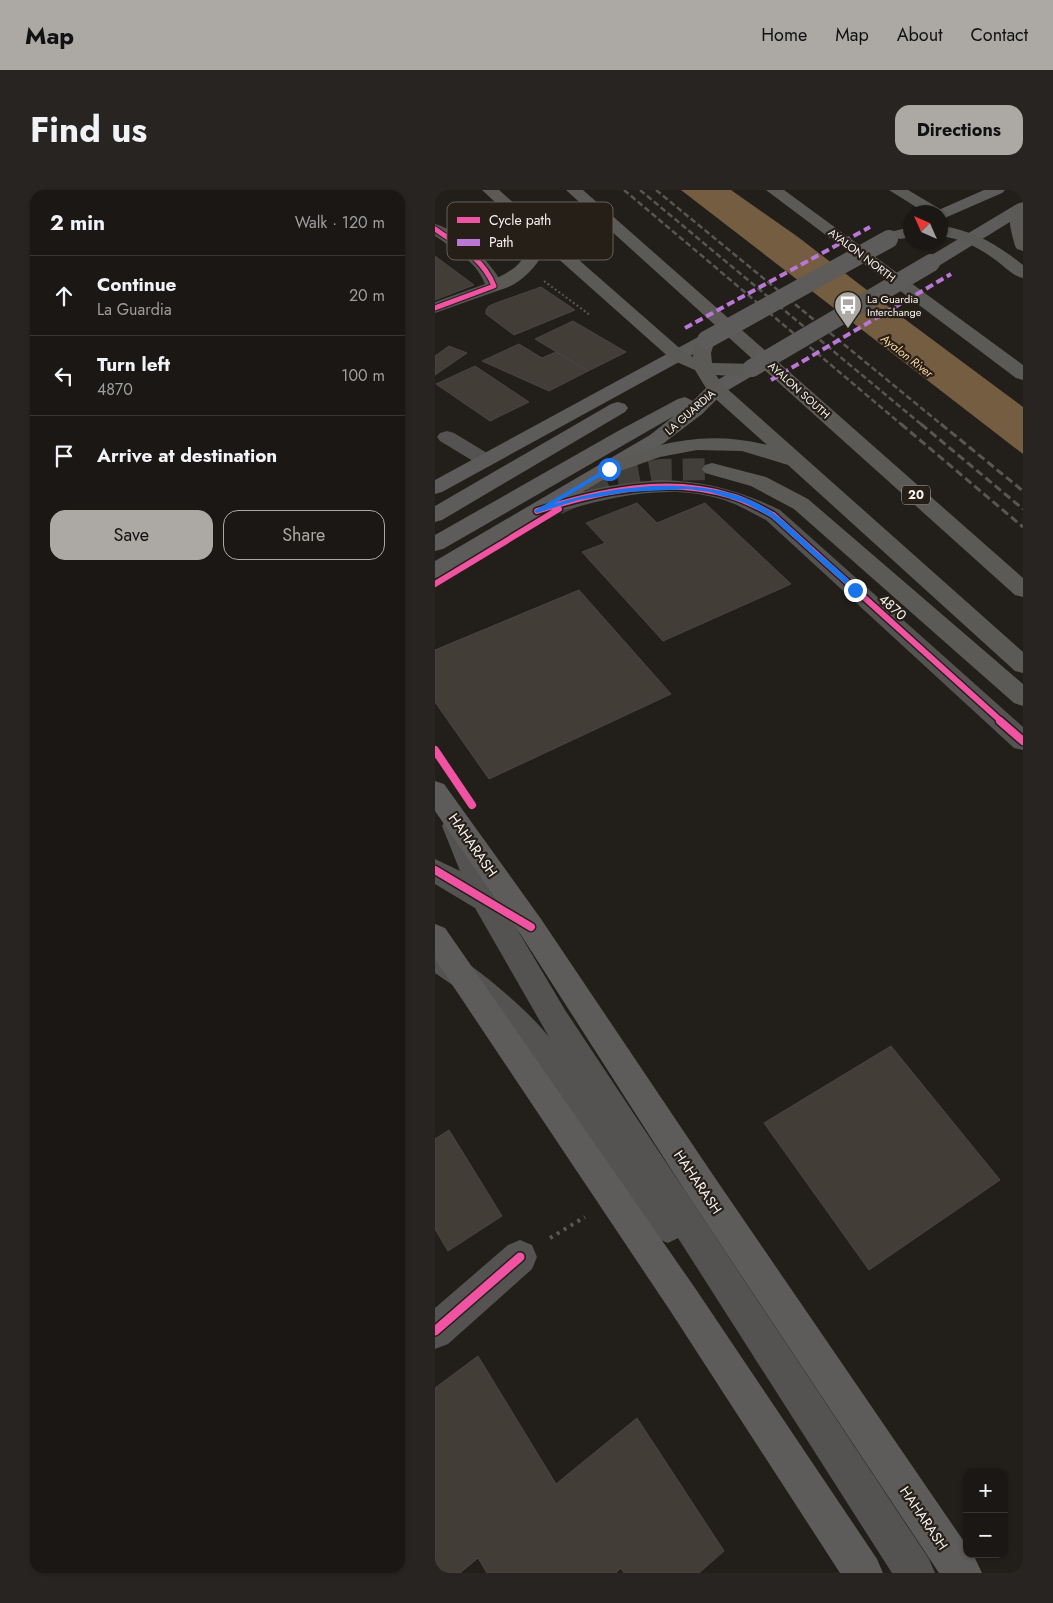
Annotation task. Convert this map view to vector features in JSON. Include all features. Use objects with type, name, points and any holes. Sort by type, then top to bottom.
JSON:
[{"type":"highway","points":[[490,190],[503,202]]},
{"type":"highway","name":"AYALON SOUTH","points":[[574,190],[587,202]]},
{"type":"highway","name":"AYALON NORTH","points":[[774,190],[1023,374]]},
{"type":"highway","points":[[897,190],[922,205]]},
{"type":"highway","points":[[1021,209],[1017,220],[1023,246]]},
{"type":"highway","name":"AYALON SOUTH","points":[[613,225],[1023,590]]},
{"type":"highway","points":[[948,232],[974,238],[994,250],[1023,274]]},
{"type":"highway","points":[[948,237],[951,246],[949,253]]},
{"type":"highway","points":[[494,286],[526,268],[531,260]]},
{"type":"highway","points":[[568,260],[678,356],[704,368],[730,371],[752,368]]},
{"type":"highway","points":[[706,340],[702,350],[704,368],[708,380],[716,389],[1023,665]]},
{"type":"highway","points":[[609,469],[648,455],[698,444],[722,442],[747,445],[773,453],[811,475]]},
{"type":"highway","points":[[712,469],[752,478],[770,485],[801,504],[1023,697]]},
{"type":"main road","points":[[948,213],[997,190]]},
{"type":"main road","name":"LA GUARDIA","points":[[435,571],[609,469],[679,424],[716,389],[1021,209]]},
{"type":"main road","points":[[435,488],[903,234]]},
{"type":"main road","points":[[435,515],[609,415],[635,396],[678,356]]},
{"type":"main road","points":[[435,544],[668,411],[716,389]]},
{"type":"main road","name":"HAHARASH","points":[[441,799],[531,927],[693,1175],[961,1573]]},
{"type":"main road","points":[[435,936],[448,966],[614,1199],[863,1573]]},
{"type":"street","points":[[435,229],[447,238]]},
{"type":"street","points":[[435,308],[494,286],[491,276],[483,264],[478,260]]},
{"type":"street","points":[[447,437],[485,460]]},
{"type":"street","name":"4870","points":[[537,511],[577,499],[627,490],[688,487],[711,490],[747,502],[773,516],[1023,741]]},
{"type":"street","points":[[441,799],[485,900],[554,1019],[914,1573]]},
{"type":"street","points":[[435,870],[531,927]]},
{"type":"street","points":[[448,966],[528,1033],[569,1086],[914,1573]]},
{"type":"street","points":[[435,1331],[520,1257]]},
{"type":"path","points":[[494,286],[512,286],[517,289],[542,280],[591,316]]},
{"type":"path","points":[[548,1239],[614,1199]]},
{"type":"water","name":"Ayalon River","points":[[681,190],[731,190],[798,237],[1023,407],[1023,454]]},
{"type":"building","points":[[435,256],[474,285],[435,300]]},
{"type":"building","points":[[541,287],[575,310],[514,335],[486,314],[489,306]]},
{"type":"building","points":[[573,321],[626,352],[588,371],[535,339]]},
{"type":"building","points":[[519,344],[542,358],[556,352],[588,371],[549,391],[482,361]]},
{"type":"building","points":[[449,346],[467,353],[435,375],[435,356]]},
{"type":"building","points":[[475,366],[529,402],[490,421],[436,384]]},
{"type":"building","points":[[637,503],[657,523],[705,503],[791,584],[663,641],[582,552],[605,543],[586,523]]},
{"type":"building","points":[[579,590],[671,694],[489,779],[435,702],[435,650]]},
{"type":"building","points":[[891,1046],[1000,1180],[869,1270],[764,1123]]},
{"type":"building","points":[[449,1130],[502,1216],[448,1251],[435,1229],[435,1139]]},
{"type":"building","points":[[478,1356],[556,1484],[637,1418],[724,1551],[699,1573],[624,1573],[621,1568],[616,1573],[487,1573],[478,1558],[460,1573],[435,1573],[435,1388]]},
{"type":"tunnel","points":[[557,504],[615,478],[660,470],[712,469]]},
{"type":"railway","points":[[624,190],[902,425]]},
{"type":"railway","points":[[640,190],[922,425]]},
{"type":"railway","points":[[656,190],[942,425]]},
{"type":"railway","points":[[901,424],[1023,527]]},
{"type":"railway","points":[[921,424],[1023,509]]},
{"type":"railway","points":[[941,424],[1023,491]]},
{"type":"marked path","points":[[685,328],[870,227]]},
{"type":"marked path","points":[[771,380],[951,274]]},
{"type":"cycle path","points":[[435,229],[447,237]]},
{"type":"cycle path","points":[[435,308],[494,286],[490,276],[478,260]]},
{"type":"cycle path","points":[[537,511],[583,497],[633,488],[659,486],[709,490],[732,496],[753,505],[773,515],[1023,741]]},
{"type":"cycle path","points":[[435,584],[559,509]]},
{"type":"cycle path","points":[[435,750],[472,805]]},
{"type":"cycle path","points":[[435,870],[531,927]]},
{"type":"cycle path","points":[[435,1331],[520,1257]]},
{"type":"place","name":"La Guardia Interchange","points":[[848,329]]},
{"type":"route","points":[[609,469],[537,511],[563,502],[602,493],[663,487],[688,487],[711,490],[747,502],[773,516],[855,590]]}]
